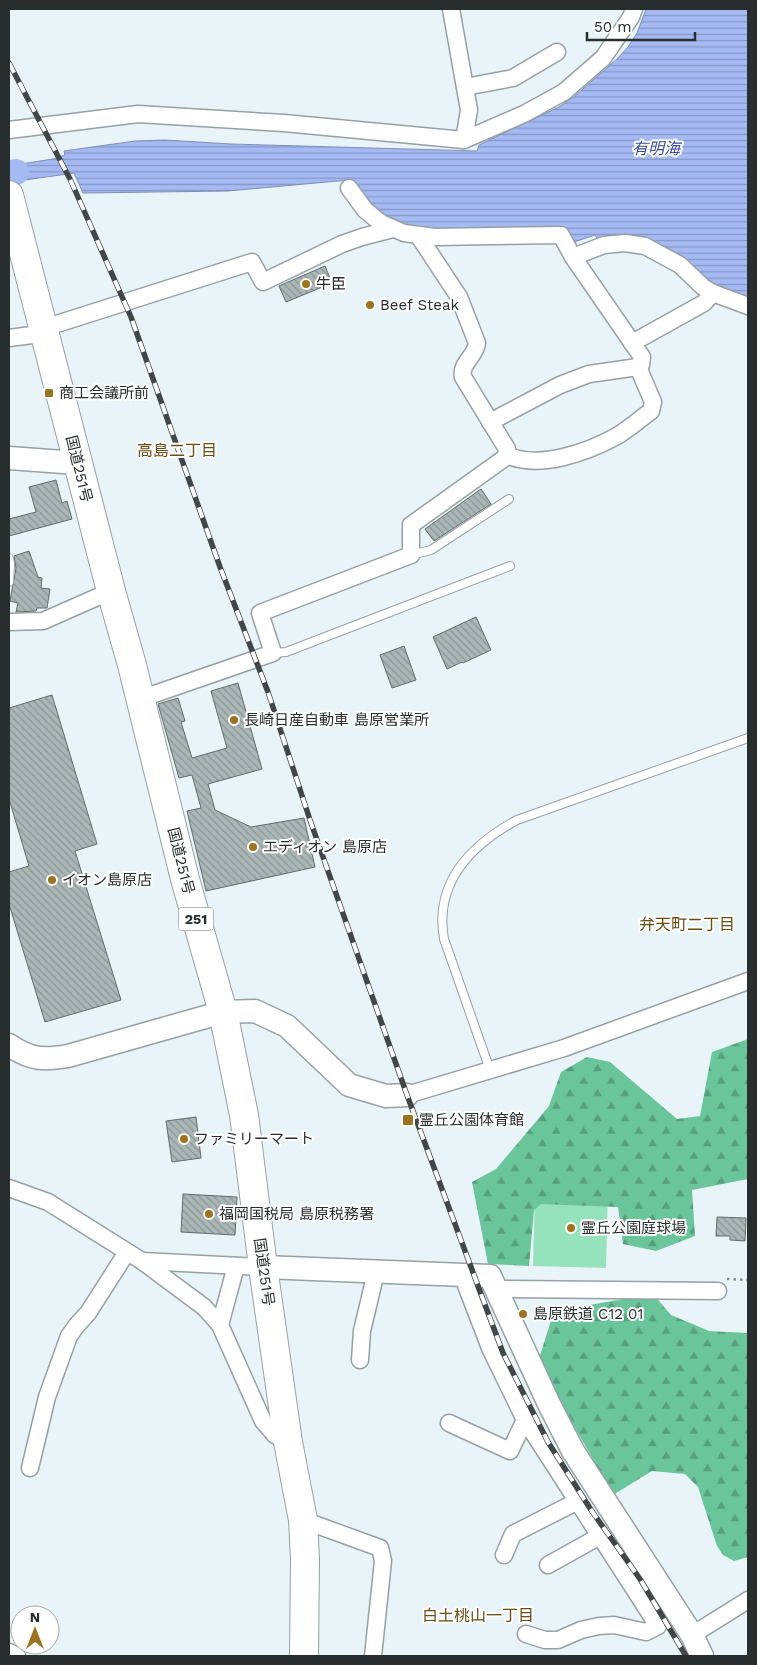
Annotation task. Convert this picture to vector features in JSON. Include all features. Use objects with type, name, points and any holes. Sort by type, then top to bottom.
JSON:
[{"type":"highway","name":"国道251号","points":[[9,195],[185,879],[223,1012],[244,1115],[288,1442],[303,1520],[305,1559],[304,1656]]},
{"type":"street","points":[[450,9],[469,110],[464,140]]},
{"type":"street","points":[[9,130],[138,114],[284,123],[464,140],[524,114],[564,92],[603,58],[631,17],[634,9]]},
{"type":"street","points":[[465,87],[513,78],[557,52]]},
{"type":"street","points":[[349,188],[365,210],[381,223],[393,229],[418,235],[435,237],[561,234],[573,257],[642,358],[641,365],[638,368],[589,374],[560,385],[490,422]]},
{"type":"street","points":[[9,338],[32,335],[44,328],[252,262],[263,282],[342,244],[393,229]]},
{"type":"street","points":[[140,699],[273,653],[260,613],[411,555],[411,525],[506,457],[507,449],[463,377],[463,368],[476,349],[477,343],[462,304],[418,235]]},
{"type":"street","points":[[573,257],[604,245],[625,243],[645,246],[680,265],[703,287],[713,293],[748,306]]},
{"type":"street","points":[[632,343],[704,303],[713,293]]},
{"type":"street","points":[[507,455],[520,459],[559,459],[617,436],[651,411],[653,407],[653,402],[638,368]]},
{"type":"street","points":[[9,458],[77,463]]},
{"type":"street","points":[[9,622],[44,620],[111,592]]},
{"type":"street","points":[[9,1045],[20,1053],[45,1060],[68,1056],[223,1012],[255,1011],[287,1026],[349,1085],[386,1096],[407,1095],[564,1048],[748,980]]},
{"type":"street","points":[[9,1188],[48,1202],[142,1261],[204,1307],[220,1325],[263,1421],[275,1435],[288,1442]]},
{"type":"street","points":[[30,1468],[47,1397],[69,1336],[88,1313],[127,1252]]},
{"type":"street","points":[[142,1261],[490,1276],[549,1404],[573,1451],[692,1635],[702,1656]]},
{"type":"street","points":[[220,1325],[236,1266]]},
{"type":"street","points":[[360,1360],[362,1331],[376,1272]]},
{"type":"street","points":[[462,1275],[490,1348],[525,1420],[658,1626],[646,1632],[614,1625],[599,1626],[581,1630],[558,1640],[545,1640],[526,1634]]},
{"type":"street","points":[[496,1289],[718,1290]]},
{"type":"street","points":[[449,1424],[510,1451],[525,1420]]},
{"type":"street","points":[[504,1556],[515,1526],[578,1501]]},
{"type":"street","points":[[303,1520],[380,1548],[383,1561],[373,1656]]},
{"type":"street","points":[[548,1565],[600,1536]]},
{"type":"street","points":[[692,1635],[748,1600]]},
{"type":"street","points":[[9,1652],[17,1656]]},
{"type":"lane","points":[[411,555],[431,550],[509,500]]},
{"type":"lane","points":[[9,558],[9,582]]},
{"type":"lane","points":[[273,653],[286,652],[510,566]]},
{"type":"lane","points":[[490,1071],[444,939],[441,924],[443,902],[447,890],[462,864],[486,840],[517,820],[748,738]]},
{"type":"green space","points":[[748,1039],[748,1179],[692,1190],[695,1236],[656,1251],[623,1244],[618,1207],[541,1204],[534,1210],[529,1266],[488,1264],[472,1182],[496,1169],[549,1106],[561,1072],[587,1057],[610,1062],[677,1119],[700,1116],[712,1052]]},
{"type":"green space","name":"霊丘公園庭球場","points":[[535,1188],[608,1190],[606,1268],[533,1266]]},
{"type":"green space","points":[[653,1294],[671,1315],[709,1331],[748,1333],[748,1557],[734,1561],[723,1555],[717,1546],[698,1487],[685,1474],[652,1471],[613,1495],[538,1362],[554,1311]]},
{"type":"water","name":"有明海","points":[[646,9],[748,9],[748,299],[714,287],[687,263],[598,240],[595,235],[574,242],[564,228],[427,230],[386,221],[362,199],[349,180],[228,191],[83,193],[74,173],[18,181],[14,165],[53,159],[65,155],[64,151],[135,141],[165,140],[231,144],[477,151],[479,145],[559,107],[575,96],[628,47],[637,33]]},
{"type":"building","name":"牛臣","points":[[325,266],[332,283],[286,302],[279,286]]},
{"type":"building","points":[[56,480],[62,503],[67,501],[72,519],[9,536],[9,519],[36,512],[29,487]]},
{"type":"building","points":[[481,489],[491,504],[434,541],[425,529]]},
{"type":"building","points":[[29,551],[38,577],[42,578],[41,588],[50,589],[47,608],[37,608],[36,611],[16,612],[18,603],[10,601],[16,568],[14,556]]},
{"type":"building","points":[[476,617],[491,650],[447,669],[433,637]]},
{"type":"building","points":[[404,646],[416,680],[392,688],[380,655]]},
{"type":"building","points":[[238,683],[262,769],[208,784],[215,810],[251,827],[304,818],[315,867],[206,891],[187,811],[201,808],[192,775],[179,778],[158,704],[178,698],[185,721],[181,722],[192,758],[227,748],[211,691]]},
{"type":"building","points":[[52,695],[97,844],[75,851],[121,1000],[45,1022],[9,904],[9,872],[29,866],[9,799],[9,708]]},
{"type":"building","name":"ファミリーマート","points":[[196,1117],[201,1158],[172,1162],[166,1121]]},
{"type":"building","name":"福岡国税局 島原税務署","points":[[183,1194],[237,1197],[235,1235],[181,1232]]},
{"type":"building","points":[[717,1217],[746,1218],[745,1241],[730,1240],[730,1236],[716,1236]]},
{"type":"waterway","points":[[9,174],[16,172]]},
{"type":"railway","points":[[9,63],[70,179],[131,317],[220,567],[268,692],[310,820],[407,1095],[503,1353],[548,1442],[591,1510],[640,1579],[686,1656]]},
{"type":"place","name":"牛臣","points":[[306,284]]},
{"type":"place","name":"Beef Steak","points":[[370,305]]},
{"type":"place","name":"商工会議所前","points":[[49,393]]},
{"type":"place","name":"長崎日産自動車 島原営業所","points":[[234,720]]},
{"type":"place","name":"エディオン 島原店","points":[[253,847]]},
{"type":"place","name":"イオン島原店","points":[[52,880]]},
{"type":"place","name":"霊丘公園体育館","points":[[408,1120]]},
{"type":"place","name":"ファミリーマート","points":[[184,1139]]},
{"type":"place","name":"福岡国税局 島原税務署","points":[[209,1214]]},
{"type":"place","name":"霊丘公園庭球場","points":[[571,1228]]},
{"type":"place","name":"島原鉄道 C12 01","points":[[523,1314]]},
{"type":"district","name":"高島二丁目","points":[[177,450]]},
{"type":"district","name":"弁天町二丁目","points":[[687,924]]},
{"type":"district","name":"白土桃山一丁目","points":[[478,1615]]}]
